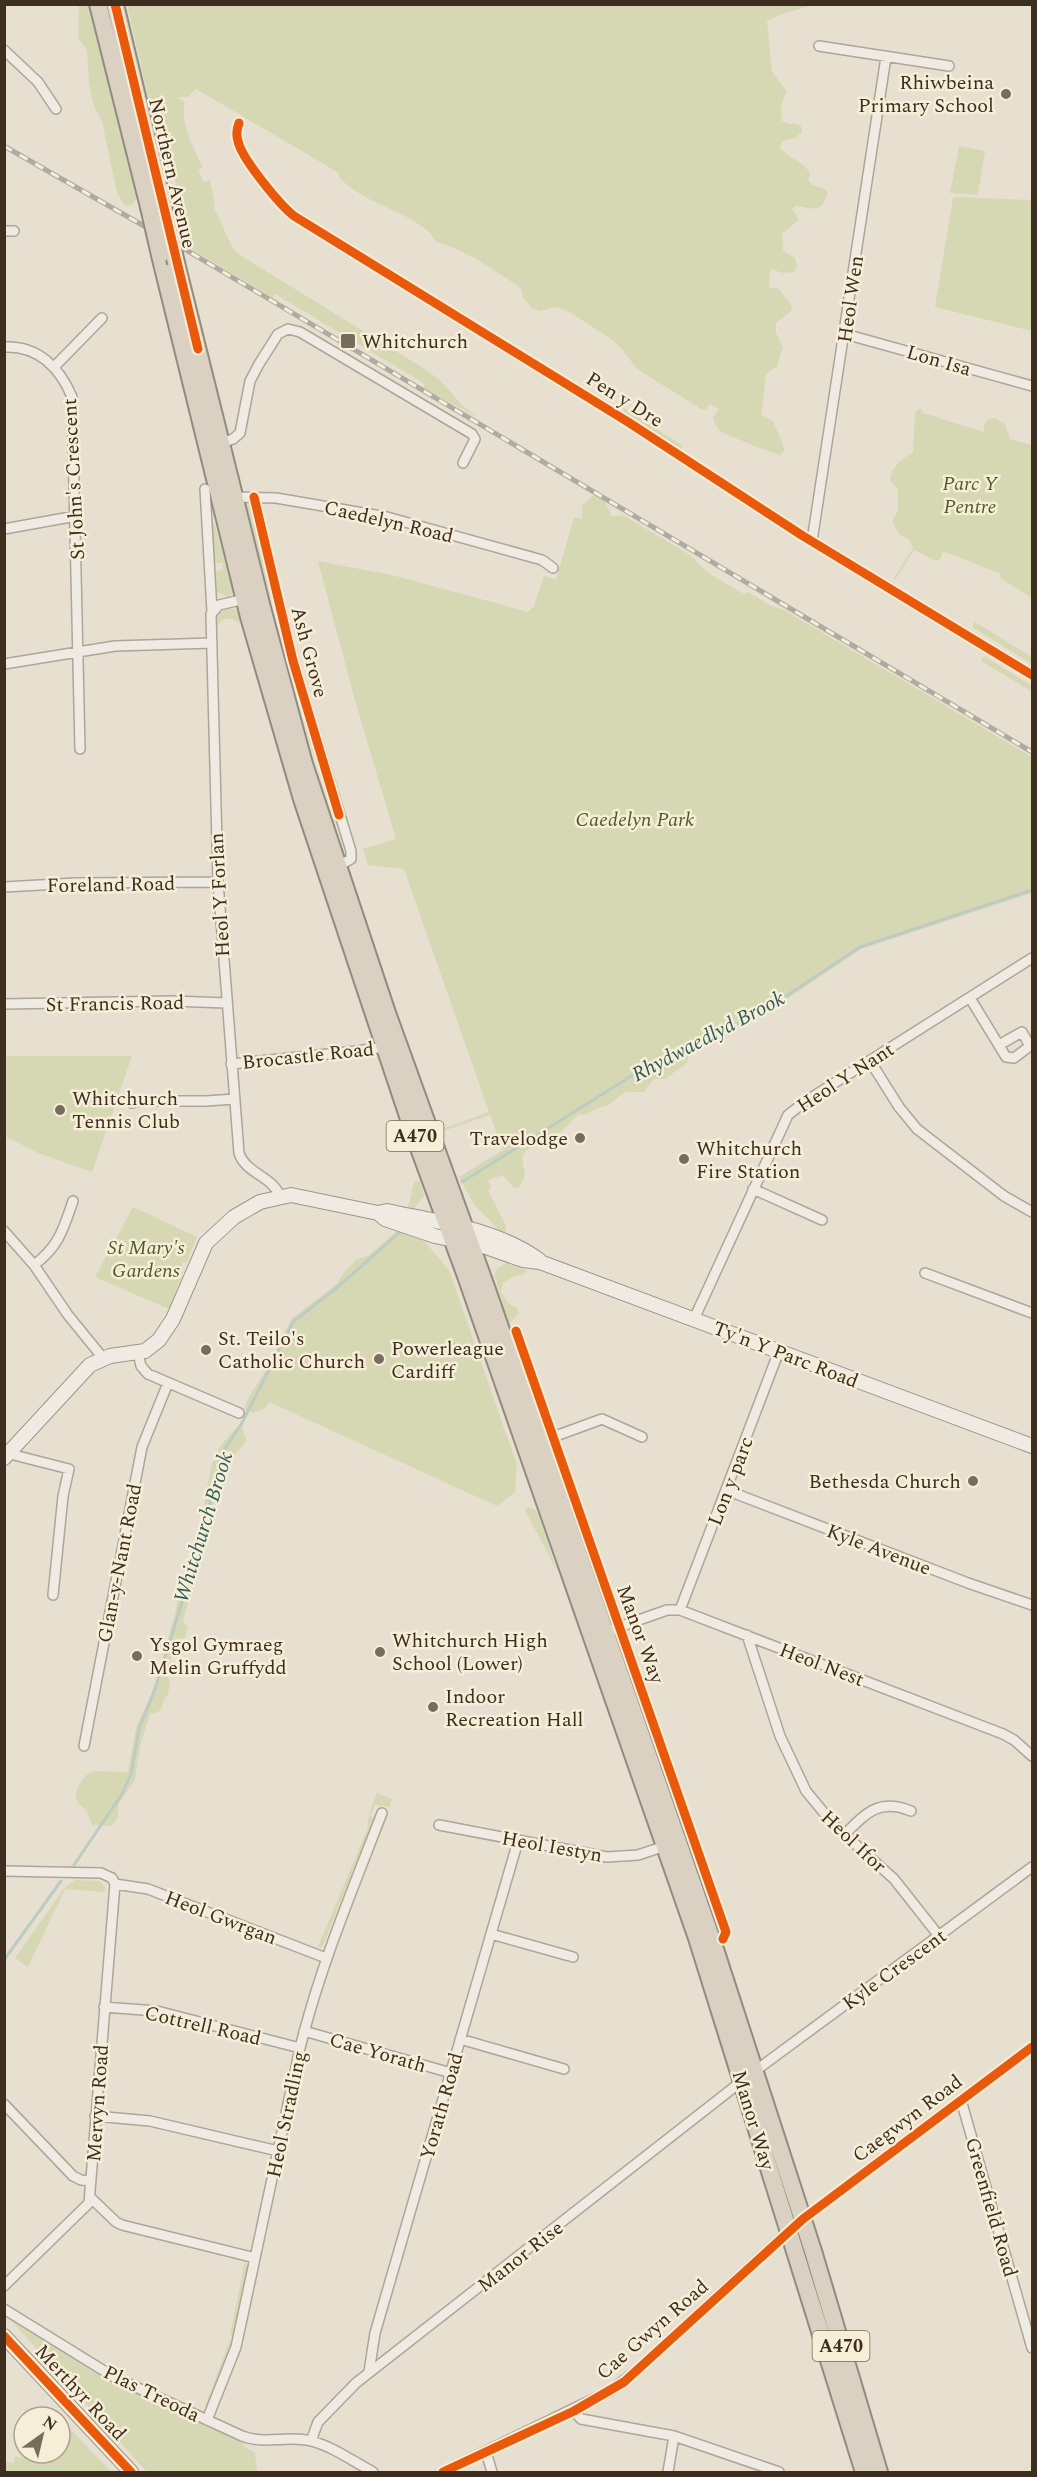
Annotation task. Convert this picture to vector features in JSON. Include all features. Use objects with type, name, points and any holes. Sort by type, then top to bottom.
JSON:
[{"type":"highway","name":"Northern Avenue","points":[[98,4],[160,255],[214,445]]},
{"type":"highway","name":"Northern Avenue","points":[[115,4],[176,263],[214,445]]},
{"type":"highway","name":"Ash Grove","points":[[214,445],[290,714],[459,1234]]},
{"type":"highway","name":"Ash Grove","points":[[228,498],[245,598],[302,799],[385,1047],[459,1234]]},
{"type":"highway","name":"Manor Way","points":[[459,1234],[612,1629],[713,1943],[788,2232],[798,2256],[864,2472]]},
{"type":"highway","name":"Manor Way","points":[[459,1234],[665,1846],[748,2076],[803,2219],[879,2472]]},
{"type":"street","points":[[819,46],[949,66]]},
{"type":"street","points":[[4,50],[38,82],[56,109]]},
{"type":"street","name":"Heol Wen","points":[[812,541],[886,57]]},
{"type":"street","name":"Pen y Dre","points":[[239,123],[237,136],[240,148],[278,202],[294,216],[628,422],[812,541],[1032,675]]},
{"type":"street","points":[[4,347],[28,350],[55,366],[102,318]]},
{"type":"street","points":[[214,445],[233,440],[240,433],[253,375],[278,334],[288,329],[300,332],[472,434],[475,439],[463,463]]},
{"type":"street","name":"Lon Isa","points":[[845,334],[1032,386]]},
{"type":"street","name":"St John's Crescent","points":[[55,366],[68,387],[73,407],[80,749]]},
{"type":"street","name":"Heol Y Forlan","points":[[205,489],[212,611],[218,882],[231,1064],[241,1159],[274,1184],[280,1196]]},
{"type":"street","name":"Caedelyn Road","points":[[228,498],[254,497],[306,503],[406,522],[543,560],[553,568]]},
{"type":"street","name":"Ash Grove","points":[[254,497],[293,661],[351,851],[351,860],[338,866]]},
{"type":"street","points":[[4,529],[76,516]]},
{"type":"street","points":[[212,611],[219,604],[245,598]]},
{"type":"street","points":[[4,664],[78,651],[135,645],[212,643]]},
{"type":"street","name":"Foreland Road","points":[[4,887],[76,883],[218,882]]},
{"type":"street","name":"Heol Y Nant","points":[[694,1319],[788,1115],[806,1101],[1032,958]]},
{"type":"street","points":[[970,998],[999,1045]]},
{"type":"street","name":"St Francis Road","points":[[4,1004],[172,1001],[226,1003]]},
{"type":"street","name":"Brocastle Road","points":[[231,1064],[357,1052],[385,1047]]},
{"type":"street","points":[[870,1061],[899,1107],[917,1129],[1004,1196],[1032,1212]]},
{"type":"street","points":[[132,1103],[235,1099]]},
{"type":"street","points":[[753,1189],[822,1220]]},
{"type":"street","points":[[53,1595],[63,1497],[69,1469],[6,1453],[84,1371],[104,1358],[138,1353],[155,1345],[166,1331],[202,1250],[212,1236],[249,1207],[280,1196]]},
{"type":"street","name":"Ty'n Y Parc Road","points":[[280,1196],[300,1197],[378,1213],[385,1219],[435,1236],[459,1234],[526,1251],[540,1262],[1032,1446]]},
{"type":"street","points":[[34,1265],[49,1253],[58,1241],[73,1201]]},
{"type":"street","points":[[4,1231],[34,1265],[68,1316],[104,1358]]},
{"type":"street","points":[[924,1273],[1032,1312]]},
{"type":"street","name":"Manor Way","points":[[516,1331],[553,1437],[612,1629]]},
{"type":"street","name":"Lon y parc","points":[[680,1610],[779,1351]]},
{"type":"street","points":[[138,1353],[144,1370],[168,1383],[239,1413]]},
{"type":"street","name":"Glan-y-Nant Road","points":[[84,1746],[142,1447],[168,1383]]},
{"type":"street","points":[[553,1437],[602,1419],[642,1437]]},
{"type":"street","name":"Kyle Avenue","points":[[726,1490],[968,1583],[1032,1605]]},
{"type":"street","points":[[612,1629],[667,1610],[680,1610]]},
{"type":"street","name":"Heol Nest","points":[[680,1610],[1003,1734],[1032,1756]]},
{"type":"street","name":"Heol Ifor","points":[[747,1635],[754,1663],[788,1755],[806,1791],[819,1809],[844,1835],[894,1879],[939,1936]]},
{"type":"street","points":[[844,1835],[867,1813],[877,1808],[888,1805],[911,1811]]},
{"type":"street","name":"Heol Stradling","points":[[207,2420],[236,2347],[304,2031],[326,1958],[382,1813]]},
{"type":"street","name":"Heol Iestyn","points":[[439,1825],[607,1857],[638,1855],[665,1846]]},
{"type":"street","name":"Yorath Road","points":[[369,2372],[375,2333],[518,1841]]},
{"type":"street","name":"Kyle Crescent","points":[[748,2076],[1032,1867]]},
{"type":"street","name":"Heol Gwrgan","points":[[4,1871],[101,1874],[112,1878],[115,1884],[148,1889],[326,1958]]},
{"type":"street","name":"Mervyn Road","points":[[90,2197],[115,1884]]},
{"type":"street","points":[[491,1934],[573,1957]]},
{"type":"street","name":"Cottrell Road","points":[[104,2007],[157,2011],[300,2048]]},
{"type":"street","name":"Cae Yorath","points":[[304,2031],[451,2073]]},
{"type":"street","points":[[460,2039],[564,2069]]},
{"type":"street","name":"Caegwyn Road","points":[[803,2219],[1032,2047]]},
{"type":"street","name":"Manor Rise","points":[[311,2441],[314,2429],[325,2415],[369,2372],[748,2076]]},
{"type":"street","name":"Greenfield Road","points":[[962,2100],[1032,2343]]},
{"type":"street","points":[[4,2104],[73,2176],[91,2181]]},
{"type":"street","points":[[95,2116],[150,2121],[278,2151]]},
{"type":"street","points":[[4,2286],[87,2206],[90,2197],[122,2225],[255,2258]]},
{"type":"street","name":"Cae Gwyn Road","points":[[443,2472],[574,2411],[624,2382],[803,2219]]},
{"type":"street","name":"Plas Treoda","points":[[4,2309],[114,2377],[250,2439],[311,2441]]},
{"type":"street","name":"Merthyr Road","points":[[4,2336],[130,2472]]},
{"type":"street","points":[[574,2411],[578,2417],[586,2420],[674,2436],[779,2472]]},
{"type":"street","points":[[668,2472],[674,2436]]},
{"type":"street","points":[[311,2441],[373,2472]]},
{"type":"street","points":[[486,2452],[492,2472]]},
{"type":"green space","points":[[79,5],[94,5],[138,197],[132,205],[125,206],[117,193],[102,121],[94,106],[89,83],[87,50],[78,38]]},
{"type":"green space","points":[[127,5],[814,5],[767,21],[772,72],[787,91],[781,105],[782,121],[801,126],[802,132],[795,138],[782,141],[780,147],[807,169],[810,174],[808,180],[812,185],[828,192],[823,204],[819,207],[811,209],[795,206],[792,209],[799,220],[782,234],[783,251],[795,258],[797,267],[793,272],[783,273],[770,269],[769,287],[779,289],[792,306],[791,311],[776,323],[776,333],[783,347],[777,366],[766,374],[761,415],[773,421],[785,450],[780,455],[776,454],[720,431],[713,418],[719,409],[710,404],[706,410],[701,409],[637,369],[611,339],[571,313],[557,307],[539,311],[532,308],[523,298],[521,288],[501,274],[470,256],[437,242],[417,223],[360,194],[339,177],[339,173],[196,89],[188,97],[176,97],[185,102],[186,127],[203,167],[198,170],[204,182],[210,180],[215,204],[213,205],[233,249],[420,366],[440,380],[461,404],[477,417],[423,388],[425,384],[275,294],[273,298],[188,247],[184,215],[155,104],[150,105]]},
{"type":"green space","points":[[959,146],[985,151],[978,195],[950,193]]},
{"type":"green space","points":[[953,197],[1032,200],[1032,331],[935,307]]},
{"type":"green space","points":[[624,408],[683,446],[681,449],[622,412]]},
{"type":"green space","name":"Parc Y Pentre","points":[[918,409],[922,409],[923,413],[984,432],[986,422],[995,418],[1005,424],[1010,439],[1032,445],[1032,598],[1000,578],[1001,574],[943,551],[941,558],[936,561],[914,550],[895,580],[894,578],[913,548],[910,540],[899,534],[892,521],[898,511],[898,489],[890,480],[895,467],[913,452],[915,413]]},
{"type":"green space","name":"Caedelyn Park","points":[[594,495],[605,501],[612,516],[625,516],[690,555],[708,573],[744,594],[748,592],[786,611],[1032,757],[1032,893],[861,949],[774,1008],[694,1053],[688,1057],[687,1063],[665,1079],[654,1079],[644,1092],[625,1092],[607,1106],[584,1115],[579,1114],[562,1131],[526,1151],[522,1157],[525,1176],[519,1187],[514,1188],[503,1175],[488,1180],[491,1187],[488,1191],[506,1226],[506,1232],[502,1233],[475,1206],[459,1177],[503,1150],[490,1115],[443,1131],[442,1129],[489,1112],[404,869],[368,865],[363,849],[396,839],[354,697],[318,561],[392,575],[528,612],[534,606],[544,576],[556,580],[574,517],[581,519],[583,512],[581,506]]},
{"type":"green space","points":[[246,504],[250,505],[273,602],[270,596]]},
{"type":"green space","points":[[212,524],[215,524],[233,594],[227,597],[217,592],[215,571],[223,570],[223,563],[215,563]]},
{"type":"green space","points":[[226,608],[236,609],[240,624],[227,618],[217,628],[217,616]]},
{"type":"green space","points":[[975,622],[1032,657],[1032,664],[972,627]]},
{"type":"green space","points":[[984,656],[1032,686],[1031,691],[981,661]]},
{"type":"green space","points":[[288,661],[336,819],[334,820],[308,737]]},
{"type":"green space","name":"Whitchurch Tennis Club","points":[[5,1056],[132,1056],[92,1172],[38,1153],[5,1136]]},
{"type":"green space","points":[[419,1180],[424,1195],[414,1209],[408,1208],[414,1183]]},
{"type":"green space","name":"St Mary's Gardens","points":[[133,1207],[197,1237],[186,1263],[183,1262],[180,1271],[183,1272],[169,1309],[95,1277]]},
{"type":"green space","name":"Powerleague Cardiff","points":[[397,1231],[424,1241],[449,1270],[517,1465],[515,1492],[497,1506],[269,1402],[266,1408],[253,1413],[244,1409],[248,1398],[269,1366],[291,1319],[337,1284],[344,1272],[357,1259],[368,1256]]},
{"type":"green space","points":[[506,1263],[527,1270],[525,1274],[512,1277],[503,1283],[501,1292],[508,1303],[517,1308],[519,1313],[510,1323],[502,1318],[500,1307],[503,1303],[494,1276],[497,1269]]},
{"type":"green space","points":[[238,1426],[242,1426],[246,1440],[224,1470],[224,1483],[219,1491],[200,1569],[195,1576],[183,1621],[188,1627],[185,1638],[177,1639],[166,1674],[170,1681],[168,1695],[160,1710],[150,1714],[140,1746],[135,1780],[118,1804],[118,1817],[111,1826],[92,1825],[87,1811],[77,1801],[75,1795],[86,1775],[95,1771],[128,1772],[137,1724],[154,1690],[178,1598],[199,1534],[211,1466],[222,1444]]},
{"type":"green space","points":[[527,1507],[534,1509],[538,1514],[557,1571],[525,1510]]},
{"type":"green space","points":[[649,1728],[651,1728],[715,1908],[710,1903]]},
{"type":"green space","points":[[377,1793],[392,1799],[389,1807],[375,1805],[370,1816],[374,1818],[322,1948],[318,1947],[367,1830],[369,1814]]},
{"type":"green space","points":[[75,1880],[100,1881],[105,1887],[105,1892],[65,1889],[28,1967],[15,1958],[65,1887]]},
{"type":"green space","points":[[245,2262],[248,2268],[233,2336],[230,2335]]},
{"type":"green space","points":[[8,2317],[113,2382],[245,2443],[243,2446],[255,2453],[257,2472],[147,2472]]},
{"type":"green space","points":[[229,2342],[232,2344],[208,2407],[205,2406]]},
{"type":"green space","points":[[72,2431],[111,2472],[5,2472],[5,2462],[12,2463],[12,2465],[72,2465]]},
{"type":"waterway","name":"Rhydwaedlyd Brook","points":[[462,1182],[636,1073],[759,1014],[860,947],[1032,890]]},
{"type":"waterway","name":"Whitchurch Brook","points":[[74,1865],[122,1794],[131,1774],[139,1729],[155,1689],[201,1541],[222,1453],[242,1423],[293,1322],[339,1286],[400,1232]]},
{"type":"waterway","name":"Whitchurch Brook","points":[[4,1960],[61,1881]]},
{"type":"railway","points":[[4,146],[193,254],[1032,752]]},
{"type":"cycle path","points":[[115,4],[198,349]]},
{"type":"cycle path","points":[[239,123],[237,139],[246,158],[271,192],[294,216],[628,422],[803,536],[1032,675]]},
{"type":"cycle path","points":[[254,497],[293,661],[339,815]]},
{"type":"cycle path","points":[[516,1331],[726,1932],[723,1939]]},
{"type":"cycle path","points":[[443,2472],[574,2411],[624,2382],[803,2219],[1032,2047]]},
{"type":"cycle path","points":[[4,2336],[131,2472]]},
{"type":"place","name":"Rhiwbeina Primary School","points":[[1006,94]]},
{"type":"place","name":"Whitchurch","points":[[348,341]]},
{"type":"place","name":"Whitchurch Tennis Club","points":[[60,1110]]},
{"type":"place","name":"Travelodge","points":[[580,1138]]},
{"type":"place","name":"Whitchurch Fire Station","points":[[684,1159]]},
{"type":"place","name":"St. Teilo's Catholic Church","points":[[206,1350]]},
{"type":"place","name":"Powerleague Cardiff","points":[[379,1359]]},
{"type":"place","name":"Bethesda Church","points":[[973,1481]]},
{"type":"place","name":"Whitchurch High School (Lower)","points":[[380,1652]]},
{"type":"place","name":"Ysgol Gymraeg Melin Gruffydd","points":[[137,1656]]},
{"type":"place","name":"Indoor Recreation Hall","points":[[433,1707]]}]
